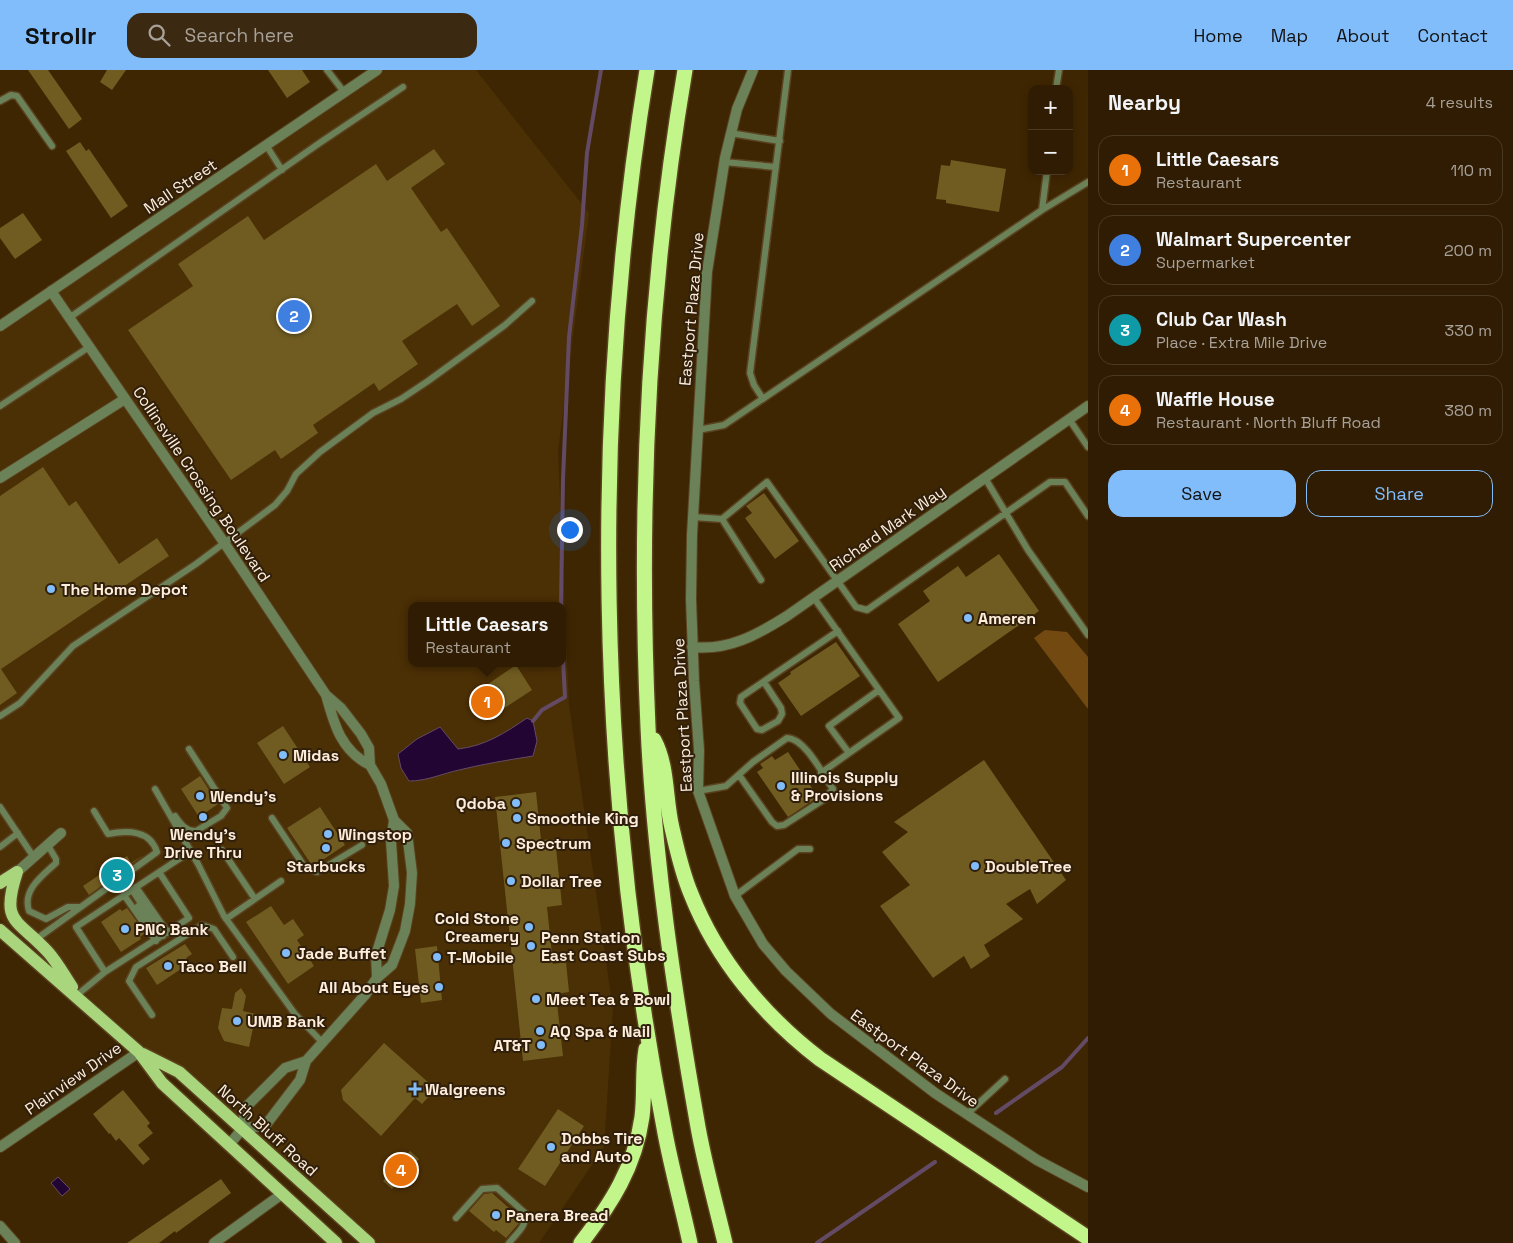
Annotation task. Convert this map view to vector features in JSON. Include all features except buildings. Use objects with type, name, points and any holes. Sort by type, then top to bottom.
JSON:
[{"type":"highway","points":[[647,70],[627,224],[616,349],[610,541],[610,636],[618,790],[635,950],[665,1134],[690,1243]]},
{"type":"highway","points":[[685,70],[665,204],[654,301],[647,397],[643,505],[648,729],[661,869],[678,1002],[699,1130],[725,1243]]},
{"type":"highway","points":[[648,729],[658,748],[663,764],[669,818],[690,892],[726,961],[764,1008],[801,1044],[820,1059],[1088,1238]]},
{"type":"highway","points":[[580,1243],[618,1192],[633,1156],[642,1116],[643,1066],[648,1038]]},
{"type":"main road","points":[[0,884],[17,872]]},
{"type":"main road","points":[[17,872],[10,891],[9,907],[16,922],[48,952],[79,998]]},
{"type":"main road","name":"North Bluff Road","points":[[0,930],[139,1052],[162,1083],[336,1243]]},
{"type":"main road","name":"North Bluff Road","points":[[139,1052],[179,1072],[369,1243]]},
{"type":"street","name":"Mall Street","points":[[0,326],[377,70]]},
{"type":"street","name":"Eastport Plaza Drive","points":[[753,70],[737,109],[730,134],[707,272],[693,517],[692,647],[699,750],[698,791],[734,896],[763,944],[786,971],[814,999],[872,1047],[966,1114],[1037,1160],[1088,1187]]},
{"type":"street","name":"Collinsville Crossing Boulevard","points":[[51,291],[326,695],[341,708],[362,734],[369,748],[370,765],[381,784],[394,820],[407,833],[412,873],[410,904],[405,931],[392,965],[377,978],[365,995],[306,1061],[300,1080],[265,1126],[243,1128]]},
{"type":"street","points":[[0,478],[125,399]]},
{"type":"street","name":"Richard Mark Way","points":[[692,647],[710,649],[740,642],[760,633],[814,598],[1088,406]]},
{"type":"street","name":"Collinsville Crossing Boulevard","points":[[326,695],[336,730],[357,759],[370,765]]},
{"type":"street","name":"Collinsville Crossing Boulevard","points":[[377,978],[376,955],[390,910],[394,886],[391,841],[394,820]]},
{"type":"street","points":[[17,872],[61,833]]},
{"type":"street","name":"Plainview Drive","points":[[0,1147],[139,1052]]},
{"type":"street","name":"Collinsville Crossing Boulevard","points":[[229,1145],[243,1128],[245,1108],[285,1068],[306,1061]]},
{"type":"street","points":[[214,1243],[282,1194]]},
{"type":"street","points":[[0,1226],[15,1243]]},
{"type":"lane","points":[[327,70],[344,92]]},
{"type":"lane","points":[[763,399],[754,385],[750,373],[788,70]]},
{"type":"lane","points":[[1056,85],[1058,70]]},
{"type":"lane","points":[[70,318],[404,87]]},
{"type":"lane","points":[[0,101],[11,95],[17,96],[52,146]]},
{"type":"lane","points":[[730,134],[780,141]]},
{"type":"lane","points":[[266,145],[282,170]]},
{"type":"lane","points":[[724,162],[776,168]]},
{"type":"lane","points":[[1042,210],[1046,175]]},
{"type":"lane","points":[[698,430],[724,425],[1042,210],[1088,182]]},
{"type":"lane","points":[[0,716],[20,704],[73,646],[225,544],[275,506],[287,492],[296,474],[320,452],[373,413],[401,399],[428,381],[505,325],[532,301]]},
{"type":"lane","points":[[0,406],[89,347]]},
{"type":"lane","points":[[1069,419],[1088,447]]},
{"type":"lane","points":[[985,478],[1028,550],[1088,635]]},
{"type":"lane","points":[[693,517],[722,519],[767,482],[856,607],[867,610],[1050,482],[1065,482],[1088,516]]},
{"type":"lane","points":[[722,519],[760,580]]},
{"type":"lane","points":[[814,598],[899,718],[822,773]]},
{"type":"lane","points":[[764,682],[781,708],[782,714],[778,721],[762,730],[757,729],[740,703],[741,697],[838,631]]},
{"type":"lane","points":[[849,753],[829,726],[879,690]]},
{"type":"lane","points":[[698,791],[726,786],[738,775],[753,762],[787,738],[794,738],[803,744],[833,789],[830,794],[784,826],[777,826],[772,822],[738,775]]},
{"type":"lane","points":[[164,804],[182,825],[192,832],[200,830],[226,812],[226,802],[189,749]]},
{"type":"lane","points":[[156,788],[226,918],[295,1014],[322,1042]]},
{"type":"lane","points":[[0,807],[34,856]]},
{"type":"lane","points":[[35,940],[157,852],[147,836],[139,833],[119,832],[108,834],[94,811]]},
{"type":"lane","points":[[272,818],[304,866],[316,872],[362,845]]},
{"type":"lane","points":[[0,847],[18,833]]},
{"type":"lane","points":[[47,844],[56,859],[56,863],[30,890],[26,901],[29,911],[46,919],[68,907],[82,907]]},
{"type":"lane","points":[[734,896],[798,849],[810,850]]},
{"type":"lane","points":[[222,850],[255,899]]},
{"type":"lane","points":[[105,972],[76,927],[191,851]]},
{"type":"lane","points":[[79,998],[105,972],[189,918],[159,872]]},
{"type":"lane","points":[[226,918],[281,881]]},
{"type":"lane","points":[[130,891],[162,937]]},
{"type":"lane","points":[[130,891],[162,937]]},
{"type":"lane","points":[[152,1015],[129,981],[136,967],[202,925],[214,929],[233,957]]},
{"type":"lane","points":[[966,1114],[1005,1079]]},
{"type":"lane","points":[[456,1218],[482,1189],[497,1188],[525,1212],[524,1224],[509,1243]]},
{"type":"shaded area","points":[[377,70],[476,70],[589,213],[558,451],[565,602],[408,602],[408,667],[566,667],[566,636],[569,705],[613,1010],[604,1147],[539,1243],[367,1243],[0,919],[0,326]]},
{"type":"shaded area","points":[[1045,630],[1067,632],[1088,657],[1088,709],[1034,638]]},
{"type":"shaded area","points":[[527,718],[533,721],[537,741],[533,756],[477,766],[416,781],[409,781],[401,768],[398,754],[417,739],[440,727],[458,749],[486,742],[503,734]]},
{"type":"shaded area","points":[[58,1177],[70,1189],[62,1196],[51,1183]]},
{"type":"waterway","points":[[561,602],[563,479],[569,337],[582,225],[587,153],[601,70]]},
{"type":"waterway","points":[[533,721],[542,710],[565,697],[563,667]]},
{"type":"waterway","points":[[996,1113],[1062,1067],[1088,1038]]},
{"type":"waterway","points":[[817,1243],[935,1162]]},
{"type":"place","name":"Walmart Supercenter","points":[[294,316]]},
{"type":"place","name":"The Home Depot","points":[[51,589]]},
{"type":"place","name":"Ameren","points":[[968,618]]},
{"type":"place","name":"Little Caesars","points":[[487,702]]},
{"type":"place","name":"Midas","points":[[283,755]]},
{"type":"place","name":"Illinois Supply & Provisions","points":[[781,786]]},
{"type":"place","name":"Wendy's","points":[[200,796]]},
{"type":"place","name":"Qdoba","points":[[516,803]]},
{"type":"place","name":"Wendy's Drive Thru","points":[[203,817]]},
{"type":"place","name":"Smoothie King","points":[[517,818]]},
{"type":"place","name":"Wingstop","points":[[328,834]]},
{"type":"place","name":"Spectrum","points":[[506,843]]},
{"type":"place","name":"Starbucks","points":[[326,848]]},
{"type":"place","name":"DoubleTree","points":[[975,866]]},
{"type":"place","name":"Club Car Wash","points":[[117,875]]},
{"type":"place","name":"Dollar Tree","points":[[511,881]]},
{"type":"place","name":"Cold Stone Creamery","points":[[529,927]]},
{"type":"place","name":"PNC Bank","points":[[125,929]]},
{"type":"place","name":"Penn Station East Coast Subs","points":[[531,946]]},
{"type":"place","name":"Jade Buffet","points":[[286,953]]},
{"type":"place","name":"T-Mobile","points":[[437,957]]},
{"type":"place","name":"Taco Bell","points":[[168,966]]},
{"type":"place","name":"All About Eyes","points":[[439,987]]},
{"type":"place","name":"Meet Tea & Bowl","points":[[536,999]]},
{"type":"place","name":"UMB Bank","points":[[237,1021]]},
{"type":"place","name":"AQ Spa & Nail","points":[[540,1031]]},
{"type":"place","name":"AT&T","points":[[541,1045]]},
{"type":"place","name":"Walgreens","points":[[415,1089]]},
{"type":"place","name":"Dobbs Tire and Auto","points":[[551,1147]]},
{"type":"place","name":"Waffle House","points":[[401,1170]]},
{"type":"place","name":"Panera Bread","points":[[496,1215]]}]
